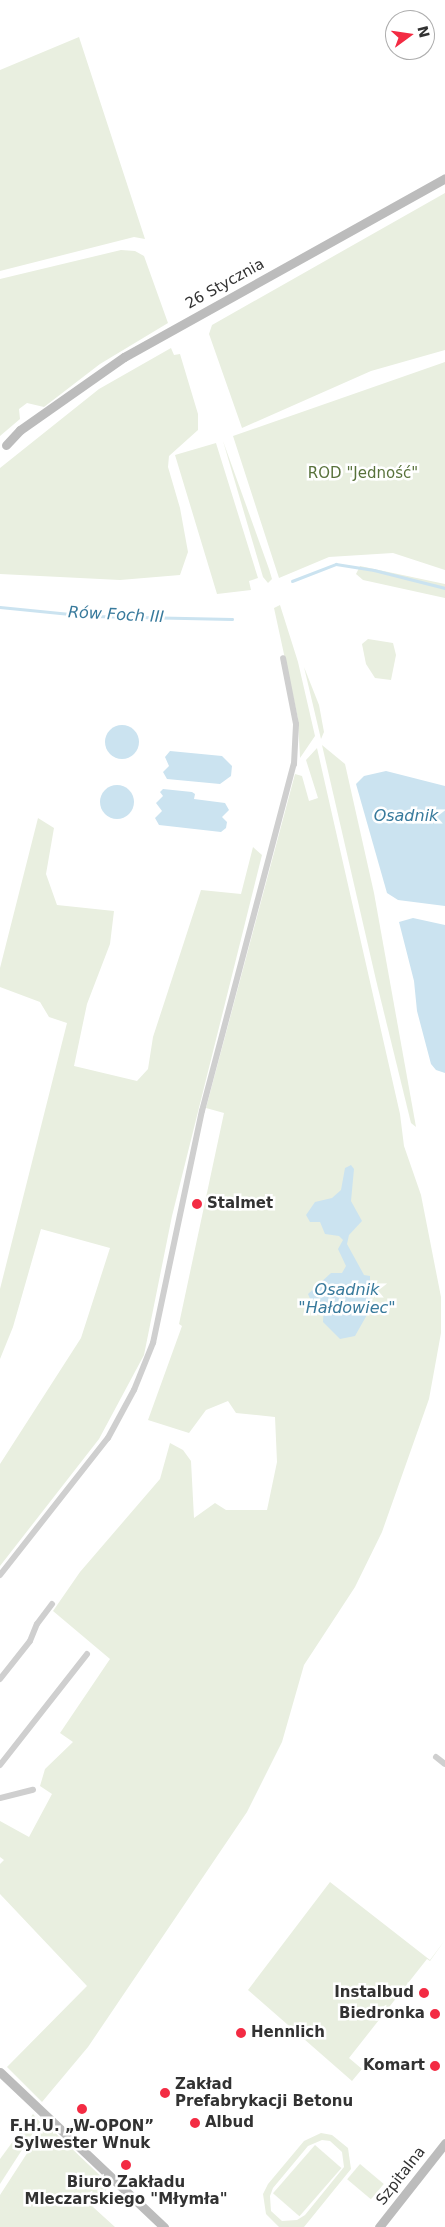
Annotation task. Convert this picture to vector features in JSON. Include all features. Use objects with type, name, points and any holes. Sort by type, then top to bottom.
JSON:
[{"type":"street","name":"26 Stycznia","points":[[3,447],[11,437],[124,357],[445,178]]},
{"type":"street","points":[[0,1575],[108,1438],[134,1390],[153,1343],[202,1111],[294,764],[296,724],[283,658]]},
{"type":"street","points":[[0,1679],[30,1641],[37,1624],[52,1604]]},
{"type":"street","points":[[0,1765],[87,1654]]},
{"type":"street","points":[[436,1757],[445,1764]]},
{"type":"street","points":[[0,1798],[33,1790]]},
{"type":"street","points":[[0,2072],[164,2227]]},
{"type":"street","name":"Szpitalna","points":[[379,2227],[445,2143]]},
{"type":"green space","points":[[79,37],[145,239],[134,237],[0,271],[0,70]]},
{"type":"green space","points":[[445,193],[445,350],[371,371],[242,428],[209,334],[212,325]]},
{"type":"green space","points":[[121,250],[135,251],[144,256],[168,323],[100,364],[44,407],[27,403],[19,409],[20,419],[0,436],[0,279]]},
{"type":"green space","points":[[171,348],[174,355],[180,354],[198,414],[198,430],[169,456],[168,467],[180,508],[188,552],[180,575],[120,580],[0,574],[0,468],[99,389]]},
{"type":"green space","name":"ROD \"Jedność\"","points":[[445,362],[445,570],[393,553],[329,557],[279,578],[233,436]]},
{"type":"green space","points":[[223,441],[269,569],[272,579],[268,583],[263,577]]},
{"type":"green space","points":[[216,443],[258,578],[249,581],[251,590],[217,594],[175,455]]},
{"type":"green space","points":[[360,566],[445,584],[445,598],[363,580],[356,574]]},
{"type":"green space","points":[[280,605],[298,662],[315,736],[300,758],[298,719],[274,608]]},
{"type":"green space","points":[[368,639],[393,643],[396,655],[391,680],[375,678],[366,664],[362,644]]},
{"type":"green space","points":[[304,667],[319,705],[324,732],[321,739]]},
{"type":"green space","points":[[322,745],[345,764],[374,893],[416,1127],[411,1123]]},
{"type":"green space","points":[[317,748],[400,1114],[404,1146],[421,1195],[441,1297],[441,1333],[429,1399],[382,1532],[355,1587],[304,1665],[282,1742],[247,1812],[88,2047],[42,2102],[7,2067],[87,1986],[0,1894],[0,1864],[4,1860],[0,1857],[0,1821],[29,1837],[52,1794],[40,1786],[45,1769],[73,1742],[60,1733],[110,1659],[53,1611],[80,1572],[160,1479],[170,1443],[183,1450],[191,1461],[194,1518],[215,1503],[226,1510],[267,1510],[277,1462],[275,1417],[236,1413],[228,1401],[206,1410],[189,1433],[148,1420],[182,1326],[179,1324],[224,1113],[206,1108],[295,774],[302,776],[309,801],[318,798],[306,760]]},
{"type":"green space","points":[[38,818],[54,828],[46,874],[57,905],[114,911],[110,944],[87,1004],[74,1066],[137,1081],[148,1069],[153,1037],[201,890],[241,894],[253,847],[262,855],[172,1216],[144,1355],[99,1439],[0,1566],[0,1464],[81,1338],[110,1248],[41,1229],[13,1327],[0,1359],[0,1289],[67,1023],[49,1017],[40,1002],[0,987],[0,968]]},
{"type":"green space","points":[[330,1882],[430,1960],[445,1940],[430,1961],[427,1959],[349,2058],[362,2069],[352,2081],[248,1990]]},
{"type":"green space","points":[[33,2114],[40,2122],[0,2184],[0,2159]]},
{"type":"green space","points":[[46,2124],[110,2185],[93,2207],[115,2227],[0,2227],[0,2195]]},
{"type":"green space","points":[[321,2133],[332,2135],[348,2148],[351,2169],[304,2227],[279,2227],[266,2214],[263,2194],[268,2184],[304,2141]],"holes":[[[322,2140],[330,2141],[342,2152],[344,2167],[305,2215],[297,2220],[282,2221],[271,2211],[270,2196],[273,2188],[308,2146]]]},
{"type":"green space","points":[[315,2145],[341,2168],[299,2216],[273,2193]]},
{"type":"green space","points":[[360,2164],[384,2184],[371,2199],[347,2179]]},
{"type":"water","points":[[122,725],[129,726],[134,730],[138,735],[138,749],[134,754],[129,758],[122,759],[115,758],[110,754],[106,749],[105,742],[106,735],[110,730],[115,726]]},
{"type":"water","points":[[170,751],[222,756],[232,766],[231,776],[220,784],[167,779],[163,772],[169,766],[165,757]]},
{"type":"water","name":"Osadnik","points":[[386,771],[445,786],[445,906],[398,900],[387,893],[356,784],[364,776]]},
{"type":"water","points":[[117,785],[124,786],[129,790],[133,795],[133,809],[129,814],[124,818],[117,819],[110,818],[105,814],[101,809],[100,802],[101,795],[105,790],[110,786]]},
{"type":"water","points":[[163,789],[192,792],[195,794],[194,799],[225,803],[229,810],[222,817],[227,822],[226,828],[221,832],[159,825],[155,818],[162,811],[156,803],[163,796],[160,792]]},
{"type":"water","points":[[413,918],[445,925],[445,1073],[436,1070],[431,1064],[417,1011],[414,981],[399,922]]},
{"type":"water","name":"Osadnik \"Hałdowiec\"","points":[[351,1165],[354,1169],[351,1201],[362,1221],[349,1235],[347,1244],[364,1275],[370,1276],[370,1301],[368,1313],[355,1336],[340,1339],[323,1322],[324,1304],[312,1303],[308,1294],[331,1273],[342,1273],[346,1266],[338,1249],[343,1240],[339,1236],[325,1234],[320,1222],[310,1222],[306,1215],[315,1202],[332,1198],[341,1190],[345,1168]]},
{"type":"waterway","points":[[292,581],[336,564],[374,570],[445,588]]},
{"type":"waterway","name":"Rów Foch III","points":[[0,607],[90,616],[232,619]]},
{"type":"place","name":"Stalmet","points":[[197,1204]]},
{"type":"place","name":"Instalbud","points":[[424,1993]]},
{"type":"place","name":"Biedronka","points":[[435,2014]]},
{"type":"place","name":"Hennlich","points":[[241,2033]]},
{"type":"place","name":"Komart","points":[[435,2066]]},
{"type":"place","name":"Zakład Prefabrykacji Betonu","points":[[165,2093]]},
{"type":"place","name":"F.H.U. „W-OPON” Sylwester Wnuk","points":[[82,2109]]},
{"type":"place","name":"Albud","points":[[195,2123]]},
{"type":"place","name":"Biuro Zakładu Mleczarskiego \"Młymła\"","points":[[126,2165]]}]
